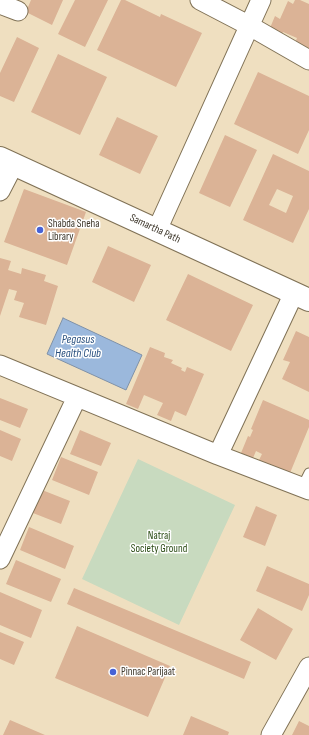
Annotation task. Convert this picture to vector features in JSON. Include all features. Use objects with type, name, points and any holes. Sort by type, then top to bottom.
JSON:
[{"type":"street","points":[[200,0],[248,25],[309,60]]},
{"type":"street","points":[[157,230],[248,25],[261,0]]},
{"type":"street","points":[[0,4],[18,12]]},
{"type":"street","points":[[0,192],[7,161]]},
{"type":"street","name":"Samartha Path","points":[[7,161],[302,296]]},
{"type":"street","points":[[218,455],[302,296]]},
{"type":"street","points":[[0,365],[218,455],[307,483]]},
{"type":"street","points":[[0,559],[77,397]]},
{"type":"street","points":[[271,735],[302,694],[309,667]]},
{"type":"green space","name":"Natraj Society Ground","points":[[138,459],[235,505],[179,625],[82,579]]},
{"type":"water","name":"Pegasus Health Club","points":[[63,318],[142,355],[126,390],[47,354]]},
{"type":"building","points":[[31,0],[63,0],[52,25],[26,12]]},
{"type":"building","points":[[75,0],[108,0],[85,47],[58,34]]},
{"type":"building","points":[[121,0],[125,0],[160,17],[161,14],[202,33],[176,87],[97,50]]},
{"type":"building","points":[[295,0],[300,0],[309,4],[309,50],[295,43],[297,38],[283,32],[282,34],[270,28],[275,16],[280,19],[288,1],[293,4]]},
{"type":"building","points":[[17,37],[39,48],[14,102],[0,96],[0,73]]},
{"type":"building","points":[[58,54],[107,77],[80,135],[31,112]]},
{"type":"building","points":[[258,72],[309,96],[309,130],[298,154],[234,124]]},
{"type":"building","points":[[117,117],[158,136],[140,174],[99,155]]},
{"type":"building","points":[[225,135],[257,150],[230,207],[199,193]]},
{"type":"building","points":[[273,154],[309,171],[309,209],[293,243],[243,220]],"holes":[[[277,189],[293,196],[286,213],[269,205]]]},
{"type":"building","points":[[24,189],[86,212],[67,265],[4,242]]},
{"type":"building","points":[[108,246],[151,265],[134,302],[92,282]]},
{"type":"building","points":[[0,258],[11,261],[8,270],[21,274],[22,268],[46,275],[44,281],[58,286],[46,325],[19,317],[24,303],[14,300],[17,291],[9,289],[0,316]]},
{"type":"building","points":[[188,274],[253,305],[231,351],[166,320]]},
{"type":"building","points":[[296,331],[309,337],[309,392],[282,379],[290,362],[283,360]]},
{"type":"building","points":[[150,347],[165,353],[164,357],[173,360],[171,363],[182,368],[181,370],[185,372],[187,367],[204,374],[186,416],[175,411],[171,421],[157,415],[163,403],[144,395],[138,409],[126,404]]},
{"type":"building","points":[[0,398],[28,409],[20,428],[0,420]]},
{"type":"building","points":[[263,400],[309,420],[309,427],[290,473],[259,460],[262,454],[256,451],[253,458],[241,453],[248,436],[250,437],[253,430],[251,429]]},
{"type":"building","points":[[0,430],[21,439],[12,461],[0,456]]},
{"type":"building","points":[[80,430],[111,443],[101,466],[70,454]]},
{"type":"building","points":[[61,457],[98,472],[89,495],[52,480]]},
{"type":"building","points":[[42,490],[70,501],[61,524],[33,513]]},
{"type":"building","points":[[256,506],[277,515],[265,546],[243,537]]},
{"type":"building","points":[[29,527],[74,546],[65,569],[20,550]]},
{"type":"building","points":[[16,560],[61,579],[51,602],[6,584]]},
{"type":"building","points":[[267,566],[309,584],[309,595],[302,611],[256,591]]},
{"type":"building","points":[[74,588],[251,662],[244,679],[67,604]]},
{"type":"building","points":[[0,592],[42,610],[31,638],[0,625]]},
{"type":"building","points":[[258,608],[293,629],[276,660],[240,640]]},
{"type":"building","name":"Pinnac Parijaat","points":[[77,626],[170,666],[148,717],[55,678]]},
{"type":"building","points":[[0,632],[24,642],[14,665],[0,659]]},
{"type":"building","points":[[191,716],[229,732],[228,735],[183,735]]},
{"type":"building","points":[[10,720],[45,735],[3,735]]},
{"type":"building","points":[[299,721],[309,726],[309,735],[292,735]]},
{"type":"place","name":"Shabda Sneha Library","points":[[40,230]]},
{"type":"place","name":"Pinnac Parijaat","points":[[113,672]]}]
